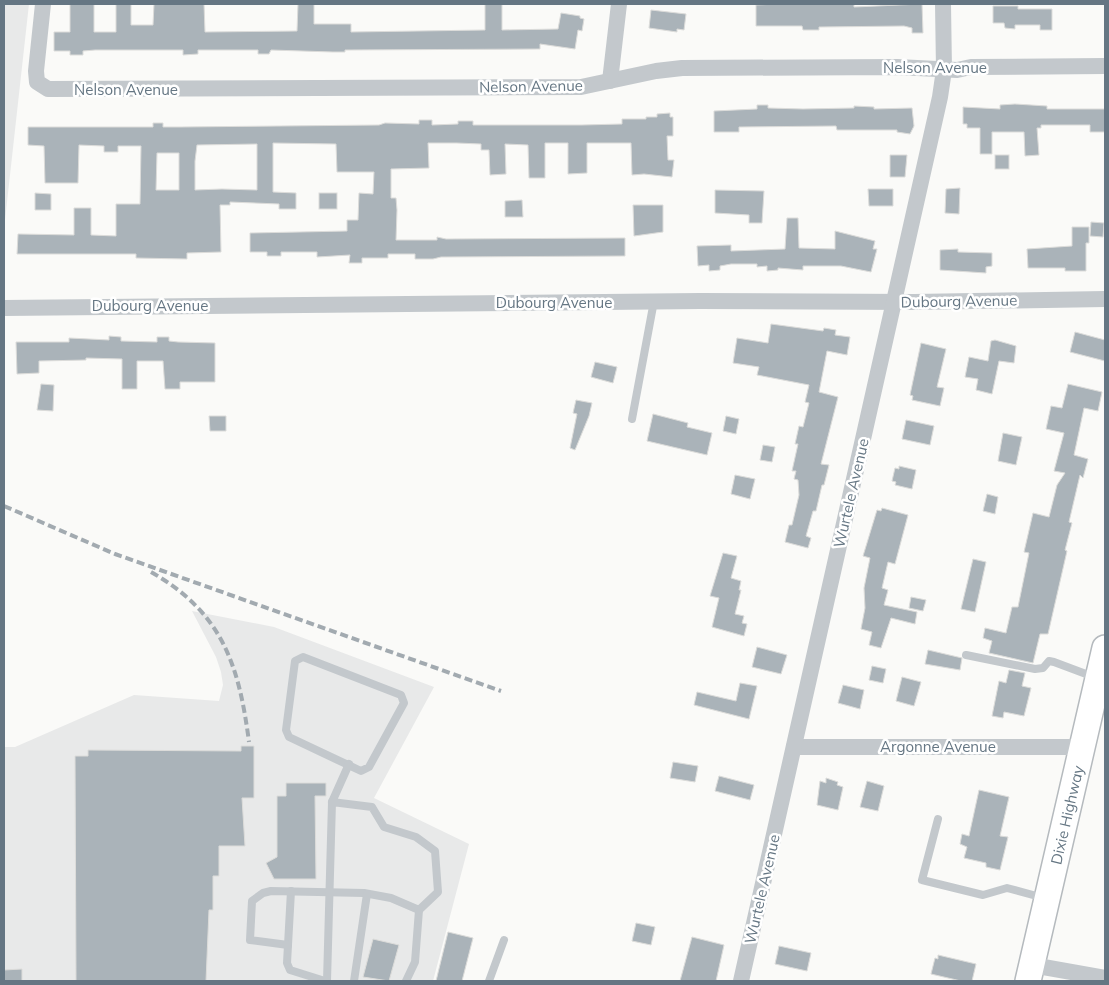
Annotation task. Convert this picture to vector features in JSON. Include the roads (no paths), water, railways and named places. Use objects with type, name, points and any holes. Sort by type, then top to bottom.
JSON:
[{"type":"main road","name":"Dixie Highway","points":[[1030,973],[1105,648]]},
{"type":"street","name":"Nelson Avenue","points":[[43,4],[36,71],[37,82],[48,89],[581,87],[656,71],[682,68],[897,67],[944,70],[971,67],[1105,66]]},
{"type":"street","points":[[610,81],[618,4]]},
{"type":"street","name":"Wurtele Avenue","points":[[741,981],[940,97],[944,70],[943,4]]},
{"type":"street","name":"Dubourg Avenue","points":[[4,308],[654,301],[894,302],[1105,299]]},
{"type":"street","name":"Argonne Avenue","points":[[794,747],[1083,747]]},
{"type":"street","points":[[1030,973],[1105,978]]},
{"type":"lane","points":[[632,419],[654,301]]},
{"type":"lane","points":[[966,655],[1039,670],[1050,661],[1098,678]]},
{"type":"lane","points":[[303,657],[401,695],[404,703],[369,767],[362,771],[349,764],[289,737],[286,730],[296,661],[303,657]]},
{"type":"lane","points":[[291,891],[287,963],[290,970],[326,981],[332,802],[349,764]]},
{"type":"lane","points":[[332,802],[372,807],[384,827],[416,837],[435,851],[438,892],[419,910],[415,962],[406,981]]},
{"type":"lane","points":[[938,819],[922,880],[984,895],[1006,888],[1048,899]]},
{"type":"lane","points":[[288,945],[250,940],[252,901],[258,896],[271,891],[368,894],[391,898],[419,910]]},
{"type":"lane","points":[[354,981],[368,894]]},
{"type":"lane","points":[[489,981],[504,940]]},
{"type":"railway","points":[[4,506],[115,554],[501,691]]},
{"type":"railway","points":[[151,572],[175,588],[195,605],[211,624],[223,644],[233,666],[240,689],[249,742]]}]
